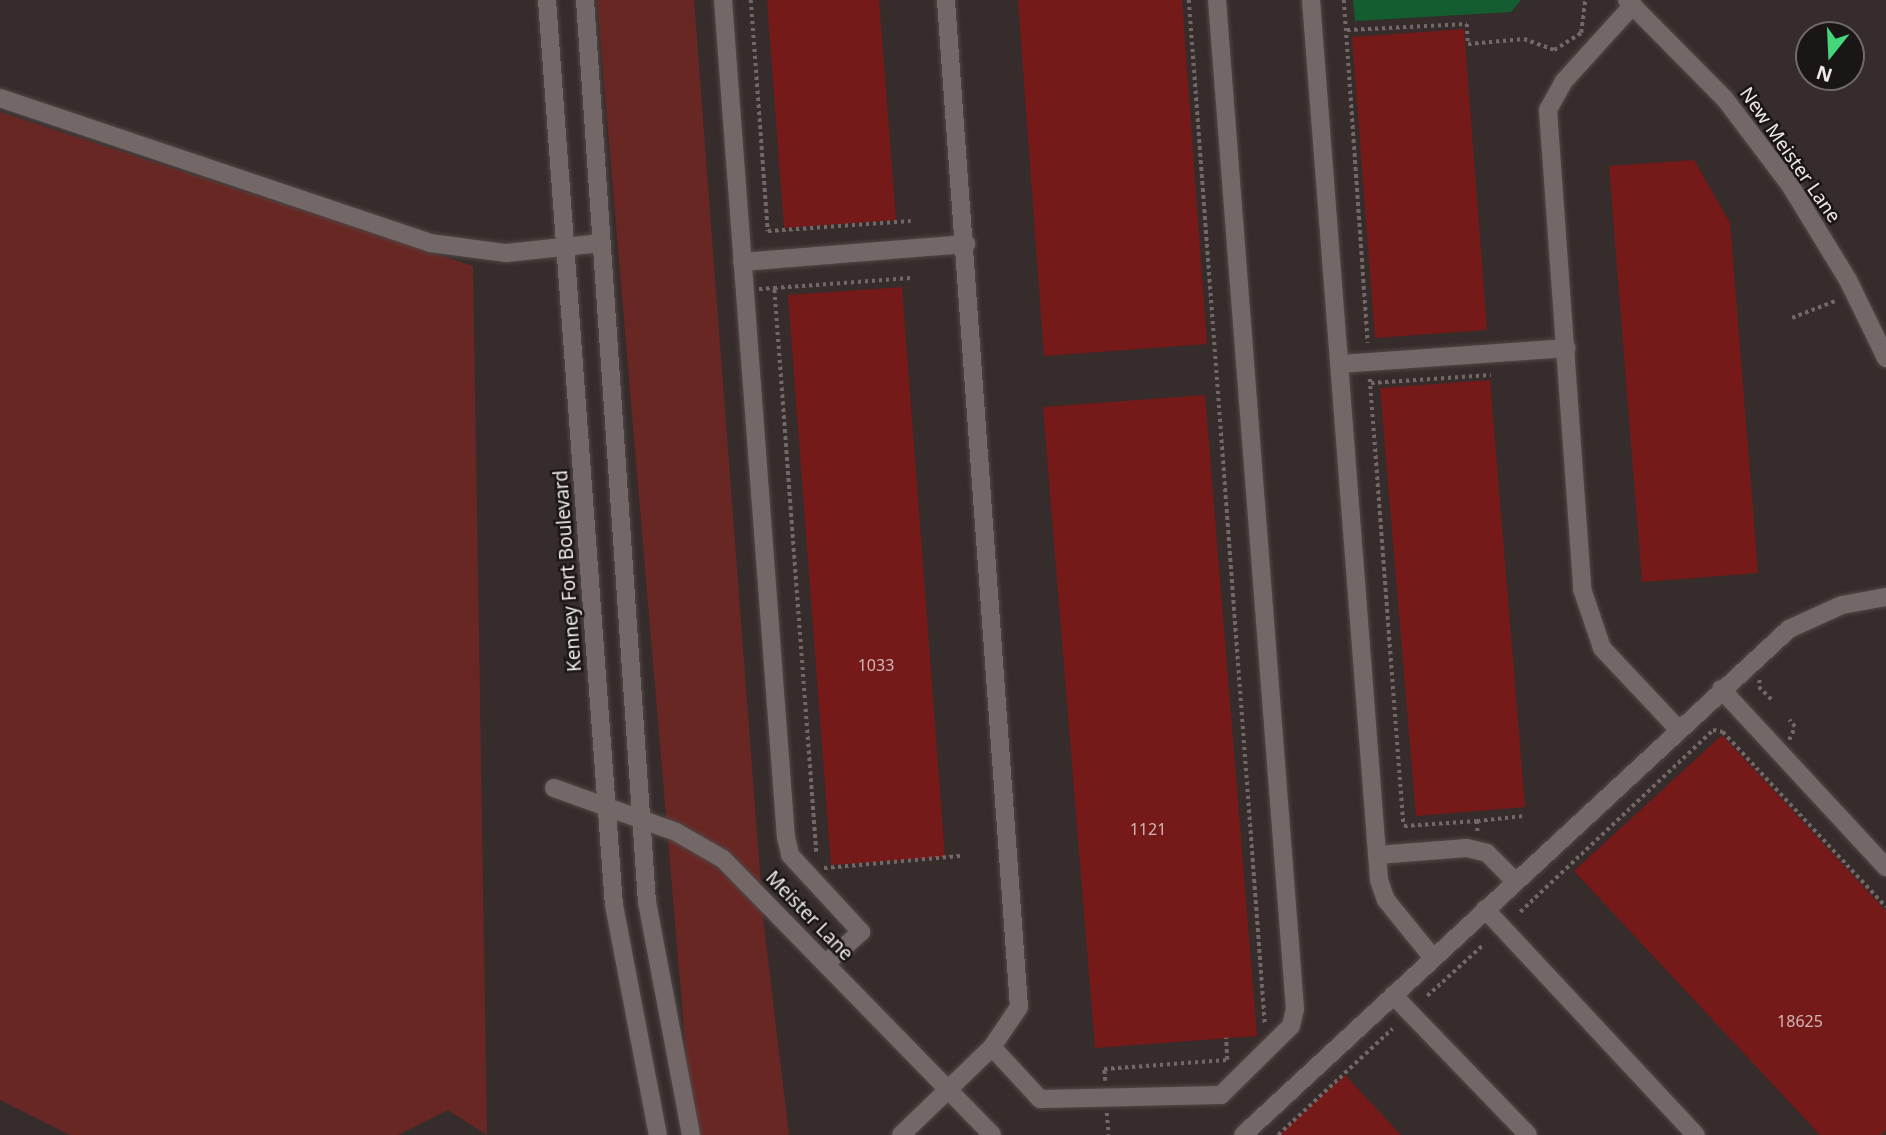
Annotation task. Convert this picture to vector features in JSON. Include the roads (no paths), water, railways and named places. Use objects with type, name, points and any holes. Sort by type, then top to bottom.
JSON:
[{"type":"street","name":"Kenney Fort Boulevard","points":[[547,0],[614,905],[658,1135]]},
{"type":"street","points":[[585,0],[647,902],[691,1135]]},
{"type":"street","points":[[723,0],[786,837],[790,855],[861,933],[825,963]]},
{"type":"street","points":[[901,1135],[947,1087],[992,1047],[1019,1007],[966,244],[946,0]]},
{"type":"street","points":[[992,1047],[1040,1099],[1221,1095],[1291,1026],[1295,1009],[1217,0]]},
{"type":"street","points":[[1311,0],[1377,855],[1386,900],[1433,958]]},
{"type":"street","points":[[1630,3],[1564,81],[1548,110],[1582,589],[1602,648],[1678,729]]},
{"type":"street","name":"New Meister Lane","points":[[1630,3],[1726,99],[1790,185],[1849,280],[1886,358]]},
{"type":"street","points":[[0,98],[387,232],[464,250],[564,249],[601,243]]},
{"type":"street","points":[[742,262],[966,244]]},
{"type":"street","points":[[1340,364],[1566,348]]},
{"type":"street","points":[[1242,1135],[1788,629],[1842,605],[1886,597]]},
{"type":"street","points":[[1721,689],[1886,867]]},
{"type":"street","name":"Meister Lane","points":[[554,788],[607,804],[702,843],[723,859],[992,1135]]},
{"type":"street","points":[[1377,855],[1468,848],[1487,853],[1515,881]]},
{"type":"street","points":[[1485,909],[1696,1135]]},
{"type":"street","points":[[1392,995],[1528,1135]]}]
